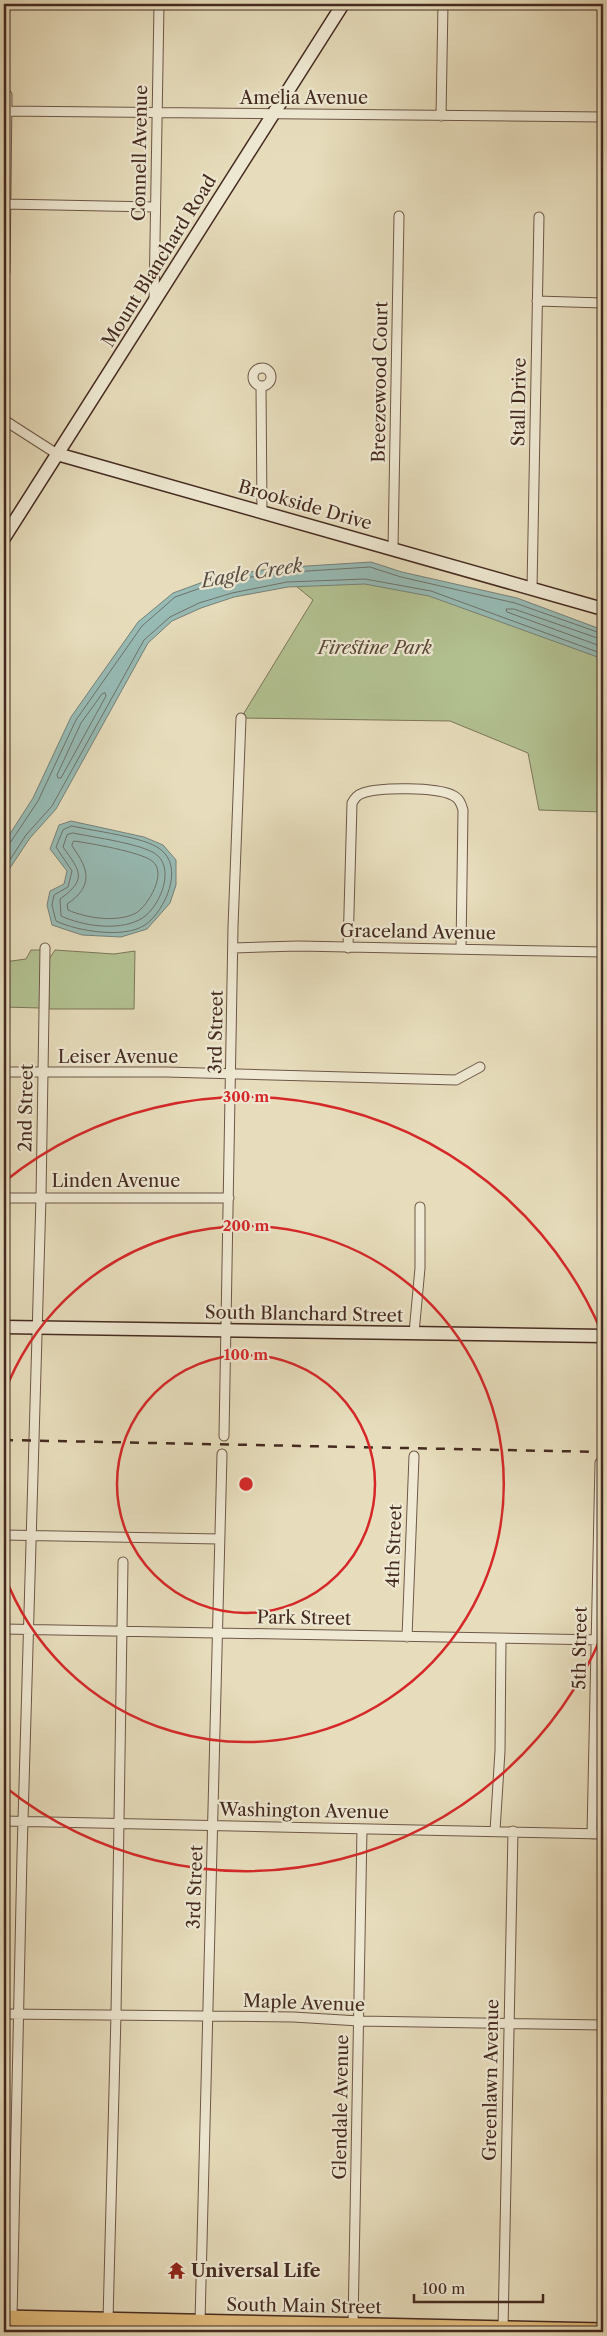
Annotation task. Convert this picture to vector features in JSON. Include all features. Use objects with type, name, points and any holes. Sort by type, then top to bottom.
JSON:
[{"type":"main road","name":"South Main Street","points":[[8,2318],[98,2324],[200,2322],[278,2328],[353,2326],[423,2330],[603,2331]]},
{"type":"street","name":"Connell Avenue","points":[[154,302],[159,4]]},
{"type":"street","name":"Mount Blanchard Road","points":[[4,538],[343,4]]},
{"type":"street","points":[[441,116],[443,4]]},
{"type":"street","points":[[5,272],[5,111],[7,95]]},
{"type":"street","name":"Amelia Avenue","points":[[5,111],[603,117]]},
{"type":"street","points":[[5,204],[155,207]]},
{"type":"street","name":"Breezewood Court","points":[[394,548],[399,216]]},
{"type":"street","name":"Stall Drive","points":[[532,588],[539,217]]},
{"type":"street","points":[[537,301],[603,303]]},
{"type":"street","points":[[261,386],[262,511]]},
{"type":"street","name":"Brookside Drive","points":[[4,420],[57,454],[394,548],[603,609]]},
{"type":"street","name":"3rd Street","points":[[224,1436],[233,948],[241,718]]},
{"type":"street","points":[[348,948],[350,810],[354,798],[361,794],[384,790],[446,792],[460,800],[463,810],[464,829],[461,949]]},
{"type":"street","name":"2nd Street","points":[[8,2318],[19,2014],[41,1197],[45,948]]},
{"type":"street","name":"Graceland Avenue","points":[[233,948],[603,952]]},
{"type":"street","name":"Leiser Avenue","points":[[4,1072],[232,1074],[456,1080],[480,1067]]},
{"type":"street","name":"Linden Avenue","points":[[4,1198],[229,1198]]},
{"type":"street","points":[[414,1333],[420,1268],[420,1206]]},
{"type":"street","name":"South Blanchard Street","points":[[4,1327],[603,1336]]},
{"type":"street","name":"3rd Street","points":[[200,2322],[222,1454]]},
{"type":"street","name":"4th Street","points":[[407,1637],[414,1456]]},
{"type":"street","name":"5th Street","points":[[592,1834],[600,1640],[602,1462]]},
{"type":"street","points":[[4,1536],[220,1539]]},
{"type":"street","points":[[98,2324],[116,2014],[123,1562]]},
{"type":"street","name":"Park Street","points":[[4,1629],[600,1640]]},
{"type":"street","points":[[495,1831],[500,1751],[501,1639]]},
{"type":"street","name":"Washington Avenue","points":[[4,1821],[603,1834]]},
{"type":"street","name":"Glendale Avenue","points":[[353,2326],[362,1830]]},
{"type":"street","name":"Greenlawn Avenue","points":[[504,2329],[508,2024],[513,1832]]},
{"type":"street","name":"Maple Avenue","points":[[4,2014],[293,2017],[359,2021],[603,2025]]},
{"type":"green space","name":"Firestine Park","points":[[381,575],[603,645],[603,812],[539,810],[528,753],[450,721],[241,718],[313,600],[285,577]]},
{"type":"green space","points":[[31,950],[41,950],[40,1008],[4,1007],[4,962],[26,959]]},
{"type":"green space","points":[[55,950],[114,954],[135,951],[134,1009],[49,1009],[49,959]]},
{"type":"water","name":"Eagle Creek","points":[[371,562],[402,572],[517,598],[603,630],[603,659],[429,596],[365,584],[288,587],[234,597],[201,608],[172,621],[148,643],[56,809],[30,838],[4,877],[4,843],[33,798],[71,717],[138,622],[173,593],[214,578],[275,568]]},
{"type":"water","points":[[71,821],[144,837],[163,845],[176,860],[176,885],[170,903],[147,929],[121,937],[82,935],[52,925],[47,905],[50,891],[64,884],[67,871],[50,849],[59,825]]},
{"type":"railway","points":[[4,1440],[603,1452]]},
{"type":"place","name":"Universal Life","points":[[177,2271]]}]
